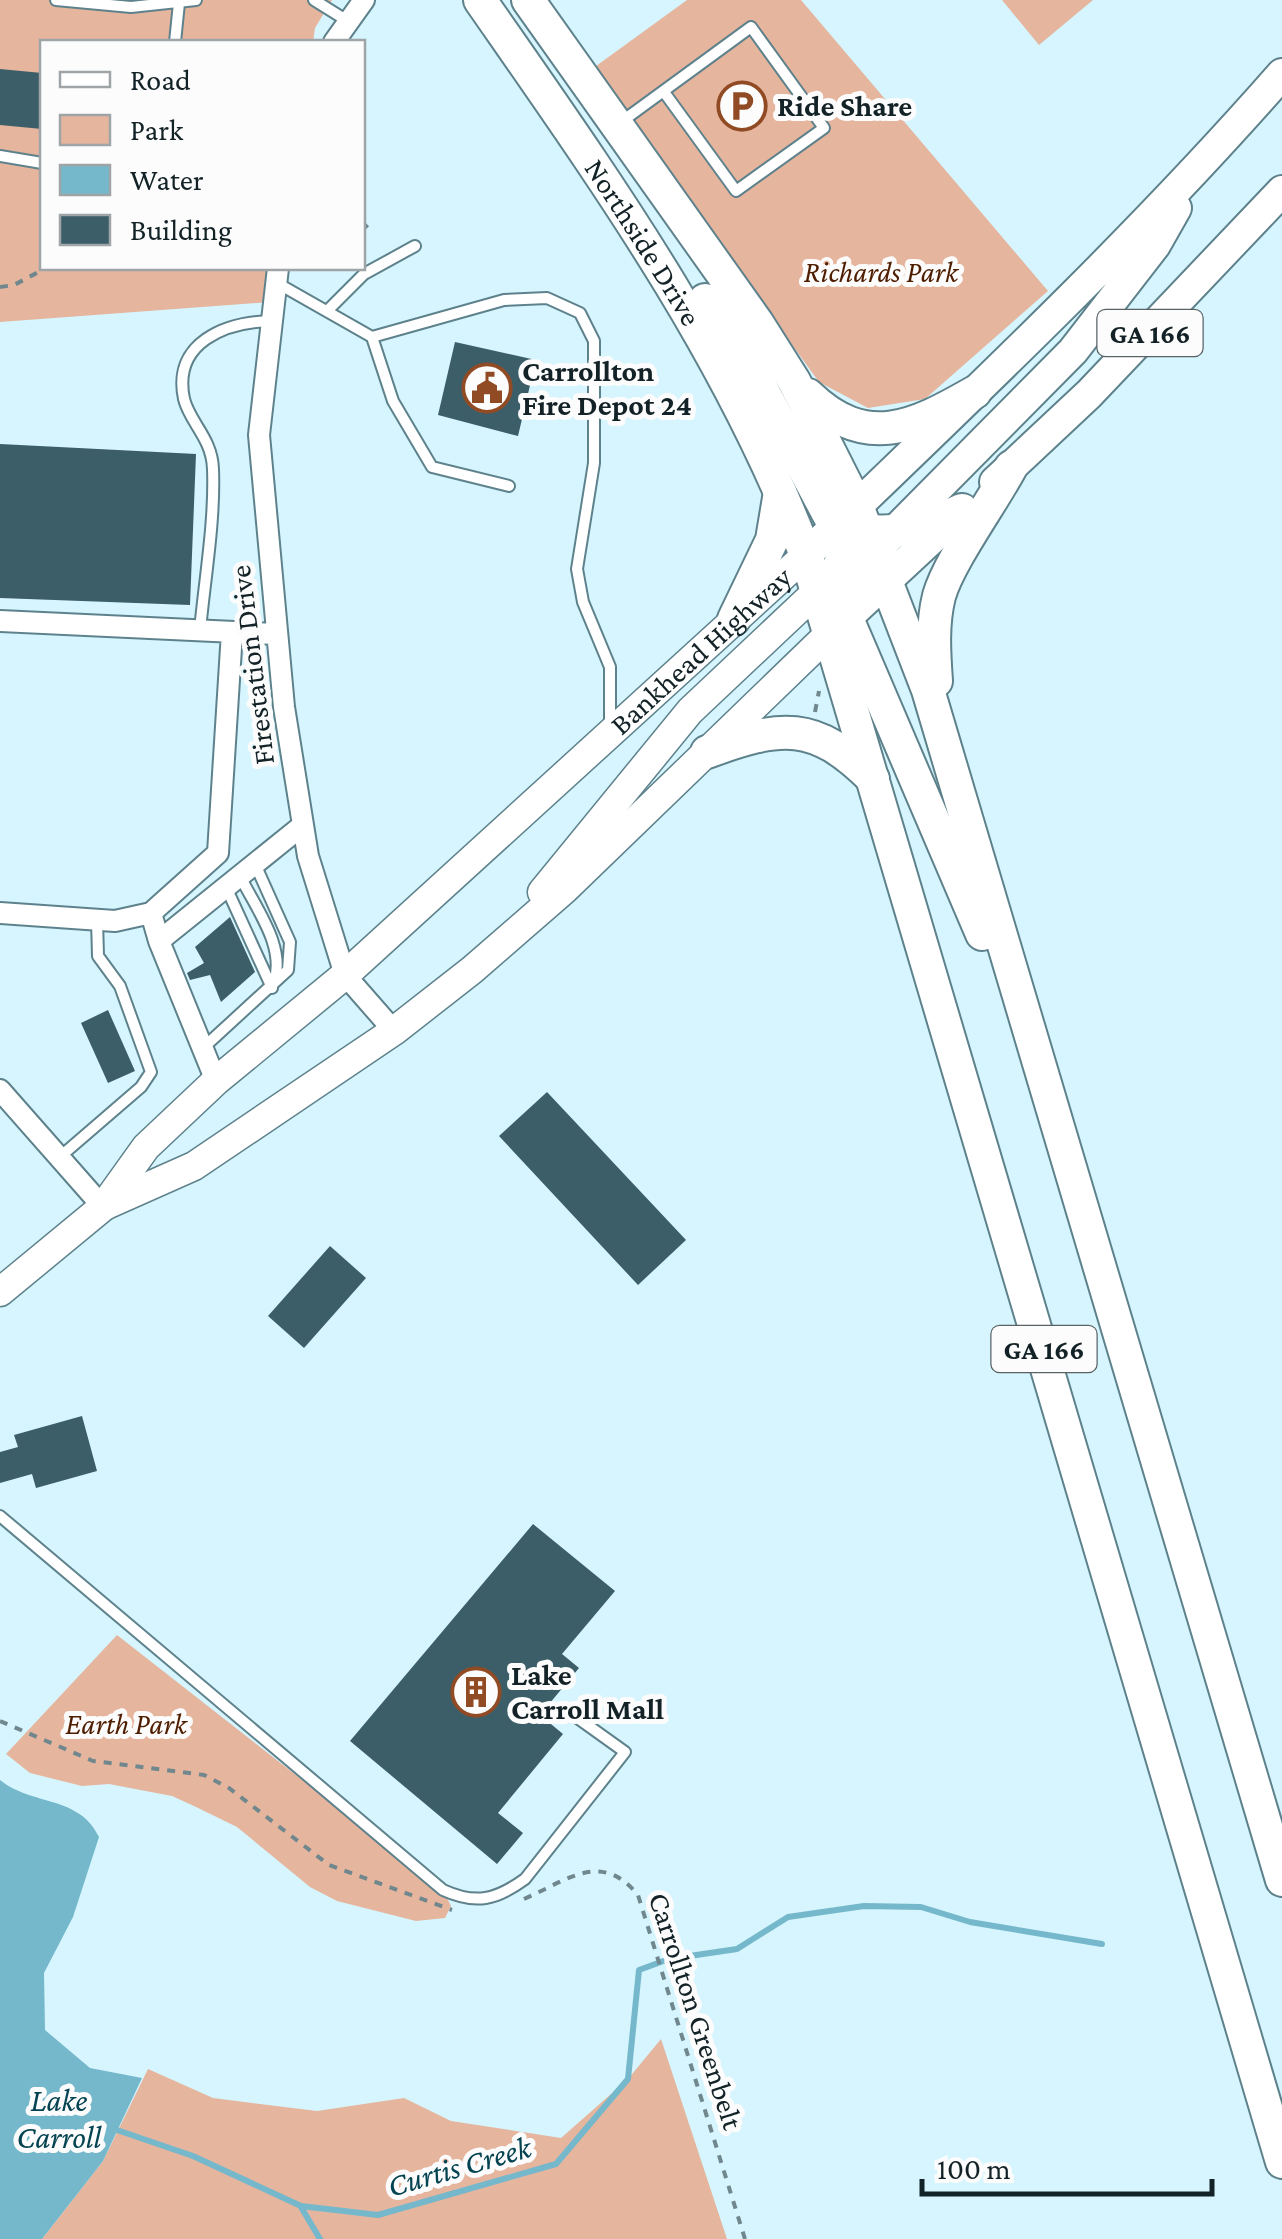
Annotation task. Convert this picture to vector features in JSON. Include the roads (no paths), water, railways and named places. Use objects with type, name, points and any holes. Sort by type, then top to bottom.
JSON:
[{"type":"highway","name":"Northside Drive","points":[[480,0],[615,194],[708,344],[781,488],[806,554],[833,605]]},
{"type":"highway","name":"Northside Drive","points":[[528,0],[794,382],[868,536]]},
{"type":"highway","points":[[615,194],[652,226],[742,352],[825,512],[868,536],[917,528],[962,510]]},
{"type":"highway","points":[[794,382],[827,413],[853,425],[884,430],[934,416],[975,392]]},
{"type":"highway","name":"GA 166","points":[[1012,468],[950,568],[939,597],[934,629],[936,720],[1282,1880]]},
{"type":"highway","points":[[734,620],[772,540],[781,488]]},
{"type":"highway","points":[[868,536],[936,720]]},
{"type":"highway","points":[[833,605],[1014,1006],[1051,1104]]},
{"type":"highway","name":"GA 166","points":[[833,605],[874,779],[1282,2162]]},
{"type":"highway","points":[[706,752],[764,732],[808,734],[839,747],[874,779]]},
{"type":"main road","name":"Bankhead Highway","points":[[3,1283],[102,1207],[194,1166],[394,1031],[494,952],[706,752],[833,605],[868,536],[975,392],[1198,170],[1282,74]]},
{"type":"main road","points":[[494,952],[690,711],[833,605],[868,536],[1073,351],[1155,246],[1198,170]]},
{"type":"main road","name":"Bankhead Highway","points":[[102,1207],[146,1147],[216,1081],[346,975],[806,554],[962,510],[1012,468],[1163,320],[1282,192]]},
{"type":"street","points":[[335,40],[364,0]]},
{"type":"street","name":"Firestation Drive","points":[[277,275],[259,436],[275,634],[303,825],[308,856],[346,975],[394,1031]]},
{"type":"street","points":[[0,621],[275,634]]},
{"type":"street","points":[[0,912],[130,920],[151,913],[218,853],[232,632]]},
{"type":"street","points":[[159,941],[303,825]]},
{"type":"street","points":[[151,913],[216,1081]]},
{"type":"street","points":[[0,1090],[102,1207]]},
{"type":"lane","points":[[56,0],[98,7],[196,0]]},
{"type":"lane","points":[[314,0],[346,20]]},
{"type":"lane","points":[[175,40],[179,3]]},
{"type":"lane","points":[[616,125],[751,27],[824,128],[736,191],[664,92]]},
{"type":"lane","points":[[0,156],[40,163]]},
{"type":"lane","points":[[328,310],[364,274],[414,246]]},
{"type":"lane","points":[[277,275],[372,336],[393,401],[432,467],[509,486]]},
{"type":"lane","points":[[372,336],[504,300],[548,298],[580,313],[594,341],[594,463],[576,569],[583,602],[610,667],[610,734]]},
{"type":"lane","points":[[200,630],[214,467],[203,428],[185,403],[182,376],[201,342],[218,330],[237,322],[272,321]]},
{"type":"lane","points":[[240,876],[272,989]]},
{"type":"lane","points":[[240,876],[277,950],[280,965],[272,989]]},
{"type":"lane","points":[[202,1048],[272,989],[288,970],[290,942],[240,876]]},
{"type":"lane","points":[[61,1156],[141,1087],[151,1072],[120,986],[98,956],[97,920]]},
{"type":"lane","points":[[0,1516],[443,1890],[466,1901],[505,1894],[525,1879],[625,1752],[565,1710]]},
{"type":"water","name":"Lake Carroll","points":[[0,1780],[80,1814],[99,1837],[73,1917],[44,1973],[45,2030],[90,2068],[142,2078],[103,2161],[42,2239],[0,2239]]},
{"type":"waterway","name":"Curtis Creek","points":[[114,2129],[193,2156],[301,2206],[378,2215],[556,2164],[628,2079],[639,1970],[669,1959],[737,1949],[788,1917],[864,1906],[921,1907],[970,1922],[1102,1944]]},
{"type":"waterway","points":[[301,2207],[320,2239]]},
{"type":"place","name":"Ride Share","points":[[742,106]]},
{"type":"place","name":"Carrollton Fire Depot 24","points":[[487,388]]},
{"type":"place","name":"Lake Carroll Mall","points":[[476,1692]]},
{"type":"park label","name":"Richards Park","points":[[881,272]]},
{"type":"park label","name":"Earth Park","points":[[126,1724]]}]
